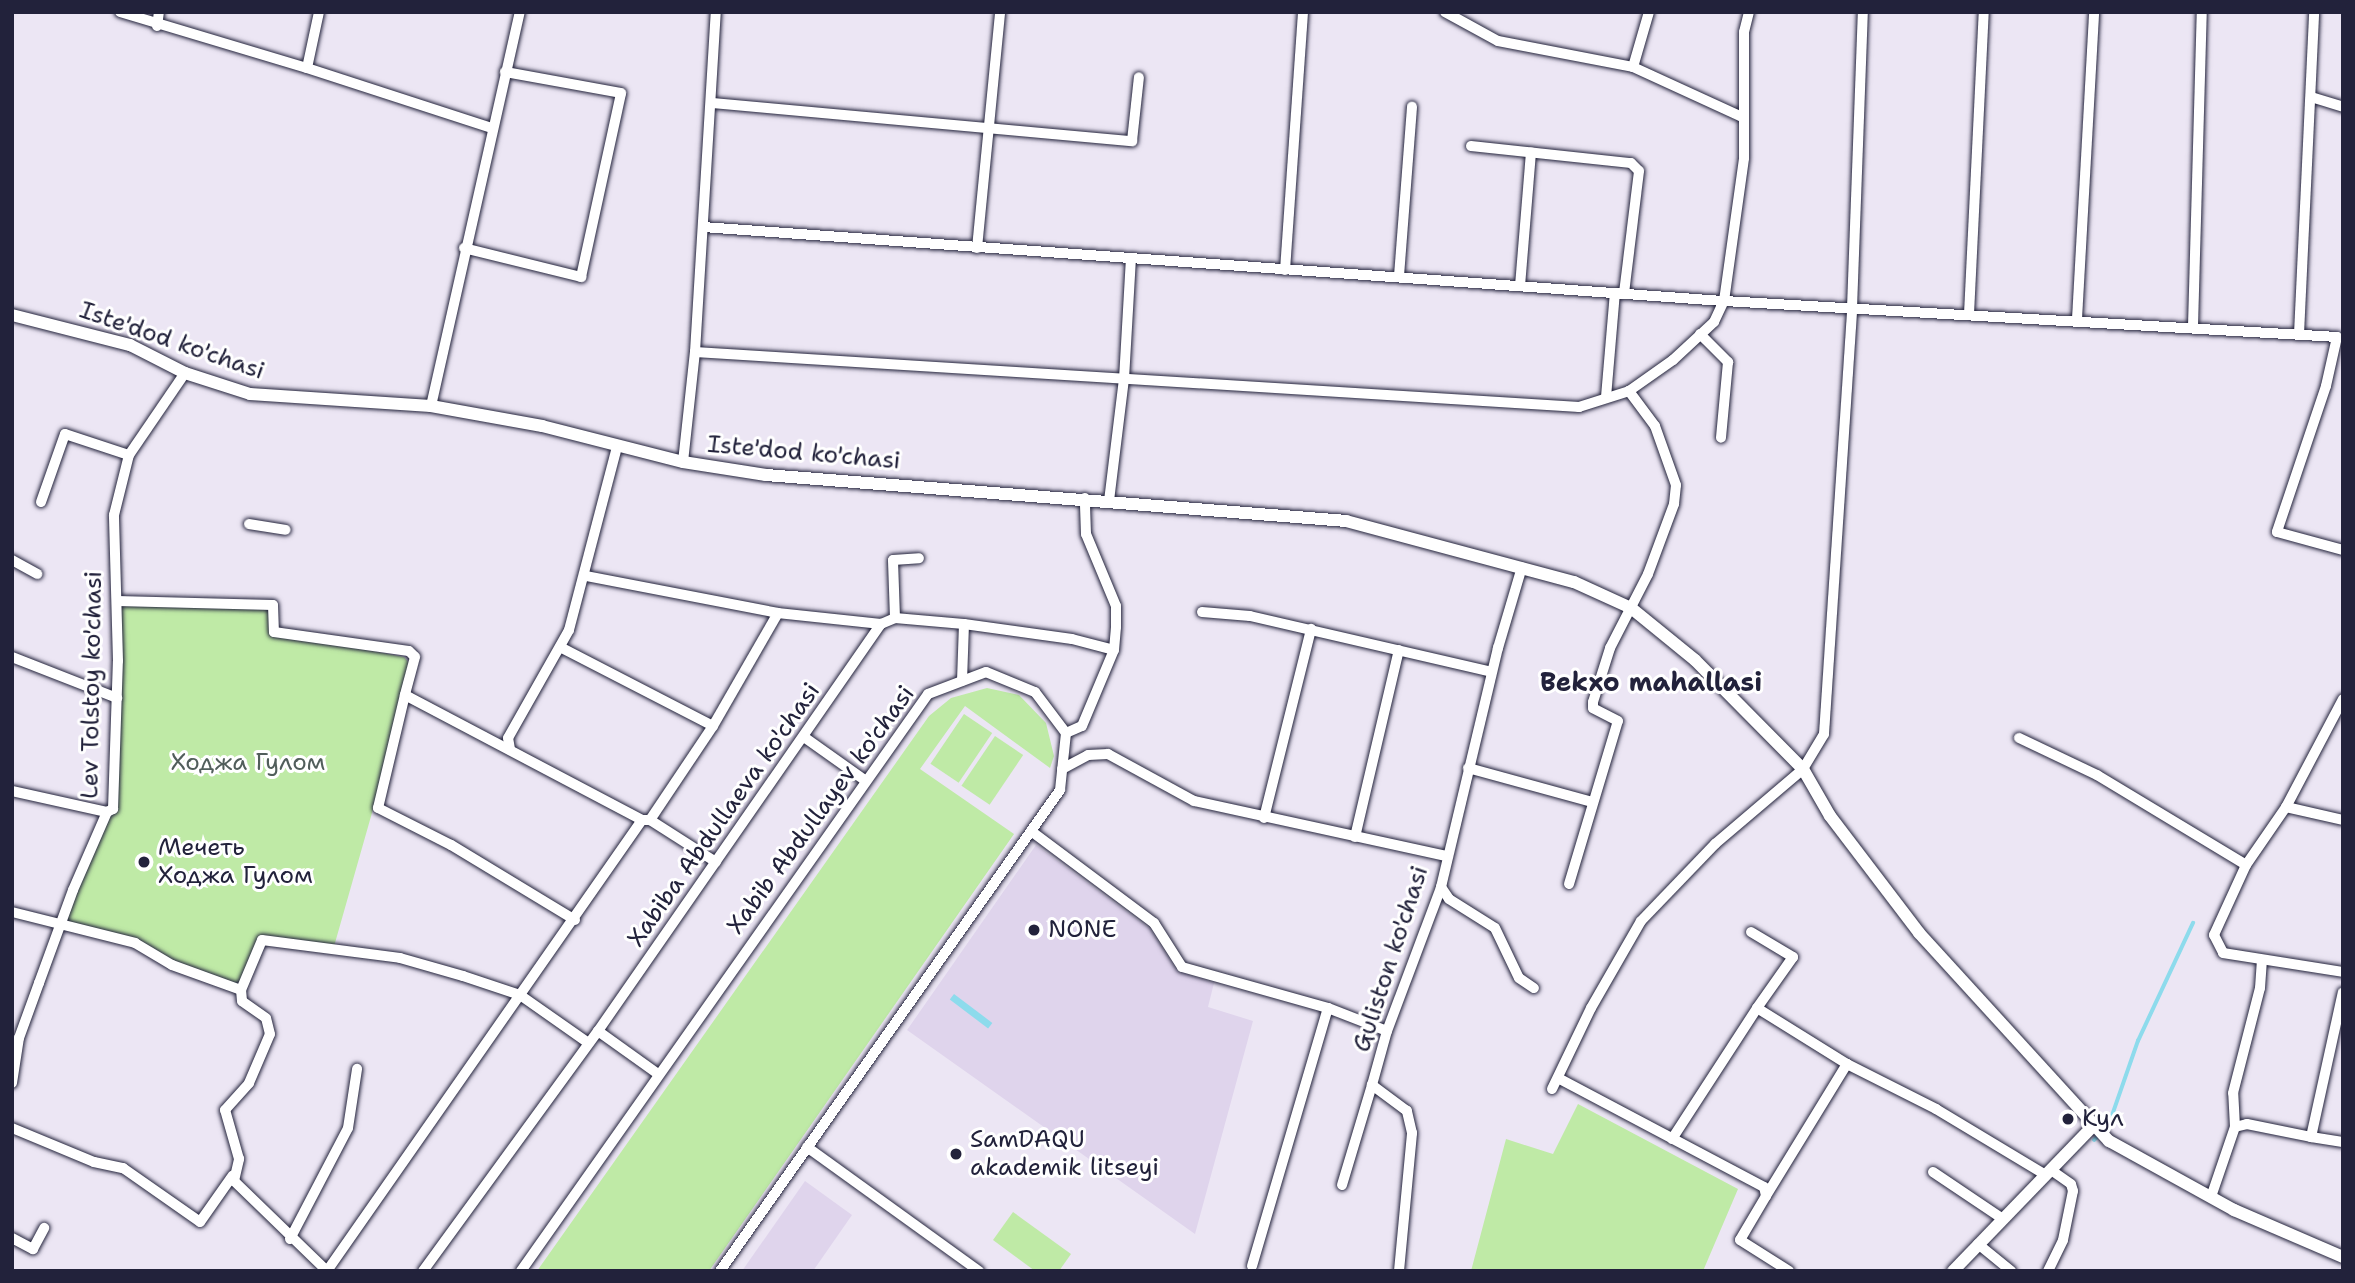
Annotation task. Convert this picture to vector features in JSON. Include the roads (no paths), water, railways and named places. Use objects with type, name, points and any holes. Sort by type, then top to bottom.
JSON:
[{"type":"street","points":[[120,12],[157,26],[307,68],[492,128]]},
{"type":"street","points":[[157,26],[159,12]]},
{"type":"street","points":[[307,68],[319,12]]},
{"type":"street","points":[[431,406],[464,248],[520,12]]},
{"type":"street","points":[[683,462],[695,352],[716,12]]},
{"type":"street","points":[[977,248],[1000,12]]},
{"type":"street","points":[[1285,270],[1303,12]]},
{"type":"street","points":[[1445,12],[1498,41],[1633,67],[1742,117]]},
{"type":"street","points":[[1633,67],[1649,12]]},
{"type":"street","points":[[695,352],[1580,407],[1629,391],[1714,322],[1724,301],[1744,158],[1744,32],[1749,12]]},
{"type":"street","points":[[1552,1089],[1591,1008],[1641,921],[1715,844],[1803,769],[1824,734],[1852,308],[1863,12]]},
{"type":"street","points":[[1969,314],[1983,12]]},
{"type":"street","points":[[2077,319],[2094,12]]},
{"type":"street","points":[[2193,327],[2202,12]]},
{"type":"street","points":[[2299,334],[2314,12]]},
{"type":"street","points":[[464,248],[581,277],[621,93],[505,72]]},
{"type":"street","points":[[712,103],[988,131],[1132,141],[1139,77]]},
{"type":"street","points":[[2311,97],[2343,107]]},
{"type":"street","points":[[1399,276],[1412,106]]},
{"type":"street","points":[[1471,146],[1631,163],[1639,171],[1619,293],[1606,397]]},
{"type":"street","points":[[1520,286],[1531,152]]},
{"type":"street","points":[[704,228],[1724,301],[2077,319],[2337,337],[2326,386],[2277,533],[2343,550]]},
{"type":"street","points":[[1109,501],[1124,379],[1130,259]]},
{"type":"street","name":"Iste'dod ko'chasi","points":[[12,315],[130,345],[186,373],[250,394],[281,399],[431,406],[542,426],[683,462],[766,475],[1085,498],[1346,521],[1574,582],[1631,608],[1695,660],[1803,769],[1829,816],[1919,933],[2109,1141],[2211,1197],[2343,1257]]},
{"type":"street","points":[[1700,334],[1728,362],[1721,438]]},
{"type":"street","name":"Lev Tolstoy ko'chasi","points":[[12,1083],[19,1038],[61,922],[107,812],[113,809],[118,684],[114,514],[129,454],[186,373]]},
{"type":"street","points":[[1570,884],[1618,721],[1593,708],[1593,702],[1610,648],[1631,608],[1674,504],[1676,485],[1655,426],[1629,391]]},
{"type":"street","points":[[41,502],[65,434],[129,454]]},
{"type":"street","points":[[617,447],[586,576],[560,647],[509,738],[510,749],[514,755],[646,820],[716,862]]},
{"type":"street","points":[[720,1271],[1060,790],[1066,733],[1082,726],[1114,650],[1116,606],[1100,575],[1086,534],[1085,498]]},
{"type":"street","points":[[249,524],[286,530]]},
{"type":"street","points":[[895,618],[894,560],[919,558]]},
{"type":"street","points":[[12,560],[37,574]]},
{"type":"street","name":"Guliston ko'chasi","points":[[1399,1271],[1412,1133],[1407,1111],[1372,1085],[1387,1031],[1441,887],[1492,673],[1522,567]]},
{"type":"street","points":[[586,576],[778,613],[881,624],[895,618],[964,624],[1072,639],[1114,650]]},
{"type":"street","points":[[117,601],[273,605],[274,632],[409,651],[415,657],[378,808],[451,845],[575,920]]},
{"type":"street","points":[[1202,612],[1250,616],[1492,673]]},
{"type":"street","points":[[233,1175],[240,1190],[327,1271],[713,726],[778,613]]},
{"type":"street","name":"Xabiba Abdullaeva ko'chasi","points":[[423,1271],[587,1042],[598,1031],[881,624]]},
{"type":"street","points":[[962,681],[964,624]]},
{"type":"street","points":[[1264,818],[1311,629]]},
{"type":"street","points":[[560,647],[713,726]]},
{"type":"street","points":[[1355,838],[1399,650]]},
{"type":"street","points":[[12,657],[117,698]]},
{"type":"street","name":"Xabib Abdullayev ko'chasi","points":[[521,1271],[928,694],[986,672],[1035,692],[1066,733]]},
{"type":"street","points":[[102,692],[118,684]]},
{"type":"street","points":[[405,695],[510,749]]},
{"type":"street","points":[[2343,699],[2286,807],[2246,865],[2214,935],[2223,953],[2343,972]]},
{"type":"street","points":[[804,737],[866,781]]},
{"type":"street","points":[[2019,738],[2097,775],[2246,865]]},
{"type":"street","points":[[1062,769],[1088,755],[1108,754],[1194,801],[1447,856]]},
{"type":"street","points":[[1468,768],[1592,802]]},
{"type":"street","points":[[12,791],[107,812]]},
{"type":"street","points":[[2286,807],[2343,820]]},
{"type":"street","points":[[1031,831],[1154,923],[1182,967],[1328,1008],[1387,1031]]},
{"type":"street","points":[[1441,887],[1449,899],[1495,928],[1519,978],[1534,988]]},
{"type":"street","points":[[12,912],[61,922],[135,943],[172,965],[241,990]]},
{"type":"street","points":[[1672,1139],[1793,957],[1751,932]]},
{"type":"street","points":[[12,1128],[94,1162],[123,1168],[200,1222],[233,1175],[239,1159],[225,1110],[249,1083],[271,1024],[244,1007],[241,990],[258,945],[267,940],[400,958],[520,995],[587,1042]]},
{"type":"street","points":[[2211,1197],[2235,1128],[2233,1093],[2262,960]]},
{"type":"street","points":[[2311,1137],[2343,992]]},
{"type":"street","points":[[1252,1266],[1328,1008]]},
{"type":"street","points":[[1757,1008],[1847,1064],[1936,1109],[2071,1184],[2073,1191],[2063,1240],[2048,1271]]},
{"type":"street","points":[[598,1031],[658,1074]]},
{"type":"street","points":[[1789,1271],[1740,1240],[1847,1064]]},
{"type":"street","points":[[290,1238],[348,1128],[357,1069]]},
{"type":"street","points":[[1558,1079],[1764,1187],[1766,1196]]},
{"type":"street","points":[[1342,1185],[1372,1085]]},
{"type":"street","points":[[2235,1128],[2247,1124],[2343,1142]]},
{"type":"street","points":[[1953,1271],[2093,1126]]},
{"type":"street","points":[[807,1147],[979,1271]]},
{"type":"street","points":[[1933,1172],[2003,1219]]},
{"type":"street","points":[[12,1238],[33,1249],[44,1228]]},
{"type":"street","points":[[1978,1244],[2011,1271]]},
{"type":"water","points":[[954,994],[992,1023],[988,1028],[950,1000]]},
{"type":"waterway","points":[[2094,1140],[2108,1127],[2138,1041],[2193,923]]},
{"type":"place","name":"Мечеть Ходжа Гулом","points":[[144,862]]},
{"type":"place","name":"NONE","points":[[1034,930]]},
{"type":"place","name":"Кул","points":[[2068,1119]]},
{"type":"place","name":"SamDAQU akademik litseyi","points":[[956,1154]]},
{"type":"district","name":"Bekxo mahallasi","points":[[1651,682]]},
{"type":"park label","name":"Ходжа Гулом","points":[[248,763]]}]
